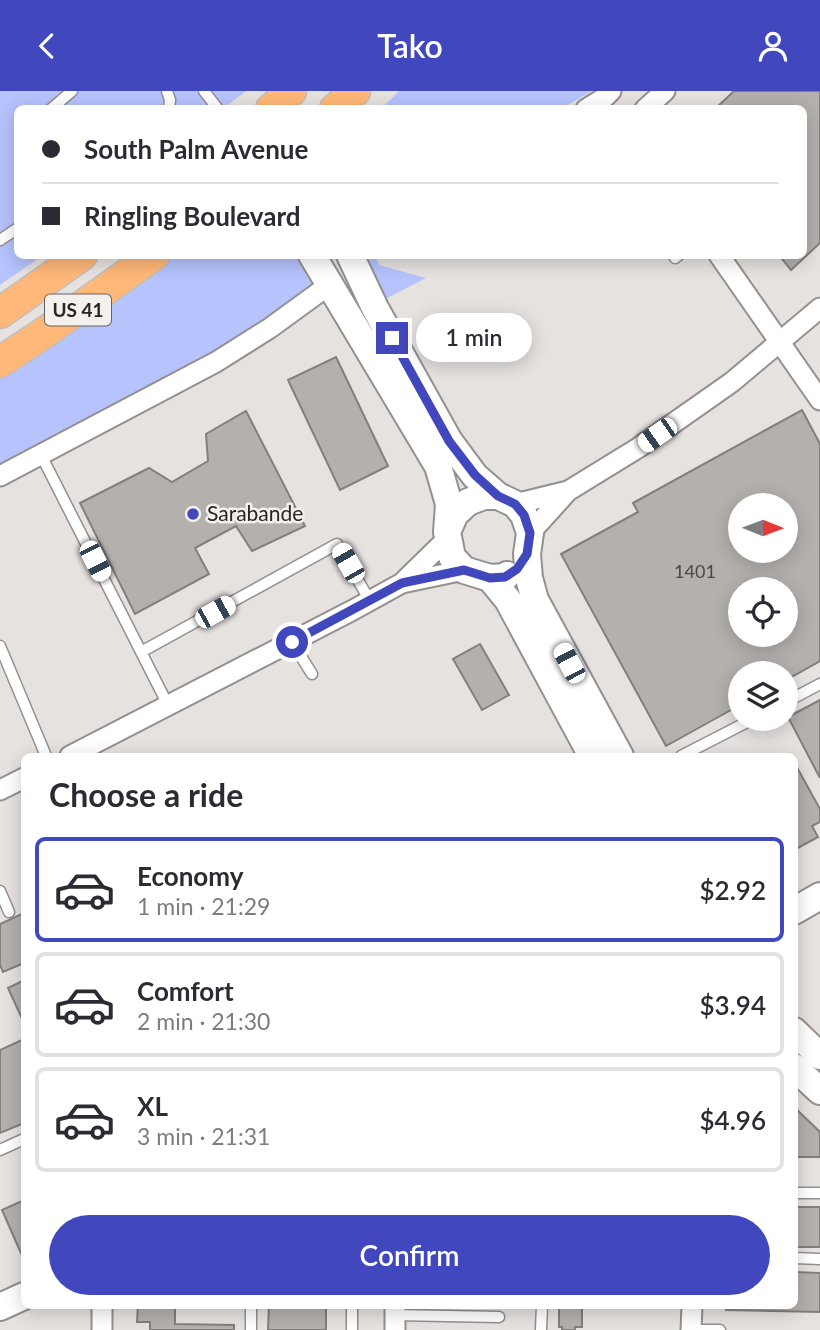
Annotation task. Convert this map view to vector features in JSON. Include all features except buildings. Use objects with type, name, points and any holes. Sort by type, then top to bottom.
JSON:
[{"type":"main road","points":[[339,105],[355,91]]},
{"type":"main road","name":"US 41","points":[[0,313],[76,259]]},
{"type":"main road","name":"US 41","points":[[0,362],[66,319],[148,259]]},
{"type":"street","points":[[649,105],[665,91]]},
{"type":"street","points":[[314,259],[438,466],[449,504],[448,535],[452,557],[464,570]]},
{"type":"street","points":[[352,259],[449,441],[475,475],[524,515],[529,578],[535,600],[618,753]]},
{"type":"street","points":[[722,259],[820,400]]},
{"type":"street","points":[[0,476],[216,362],[270,328],[329,285]]},
{"type":"street","points":[[402,583],[464,570],[490,578],[505,577],[517,569],[528,544],[568,491],[638,448],[732,382],[820,308]]},
{"type":"street","points":[[76,753],[402,583],[448,535],[456,514],[468,502],[484,496],[507,500],[568,491]]},
{"type":"street","points":[[490,578],[508,600],[591,753]]},
{"type":"street","points":[[0,790],[21,780]]},
{"type":"street","points":[[798,909],[820,896]]},
{"type":"street","points":[[798,1035],[820,1056]]},
{"type":"street","points":[[798,1071],[820,1091]]},
{"type":"street","points":[[0,1307],[21,1297]]},
{"type":"street","points":[[102,1309],[102,1330]]},
{"type":"street","points":[[691,1330],[692,1309]]},
{"type":"lane","points":[[56,105],[72,91]]},
{"type":"lane","points":[[204,91],[215,105]]},
{"type":"lane","points":[[41,454],[168,705]]},
{"type":"lane","points":[[141,652],[337,544],[370,601]]},
{"type":"lane","points":[[292,642],[312,674]]},
{"type":"lane","points":[[0,646],[45,753]]},
{"type":"lane","points":[[798,696],[820,684]]},
{"type":"lane","points":[[687,753],[730,731]]},
{"type":"lane","points":[[0,891],[9,912]]},
{"type":"lane","points":[[0,1150],[21,1140]]},
{"type":"lane","points":[[798,1193],[820,1193]]},
{"type":"lane","points":[[798,1258],[820,1259]]},
{"type":"lane","points":[[251,1309],[251,1330]]},
{"type":"lane","points":[[352,1309],[352,1330]]},
{"type":"lane","points":[[541,1330],[542,1309]]},
{"type":"lane","points":[[395,1317],[499,1317]]},
{"type":"lane","points":[[691,1330],[720,1330]]},
{"type":"shaded area","points":[[0,91],[246,91],[228,105],[14,105],[14,259],[38,259],[0,285]]},
{"type":"shaded area","points":[[399,91],[592,91],[567,105],[385,105]]},
{"type":"shaded area","points":[[150,259],[314,259],[329,285],[270,328],[0,476],[0,362]]},
{"type":"shaded area","points":[[365,259],[377,259],[379,265],[426,278],[385,299]]},
{"type":"place","name":"Sarabande","points":[[193,514]]},
{"type":"route","points":[[292,642],[402,583],[464,570],[490,578],[505,577],[517,569],[527,554],[530,533],[524,515],[515,504],[498,496],[475,475],[449,441],[392,338]]}]
